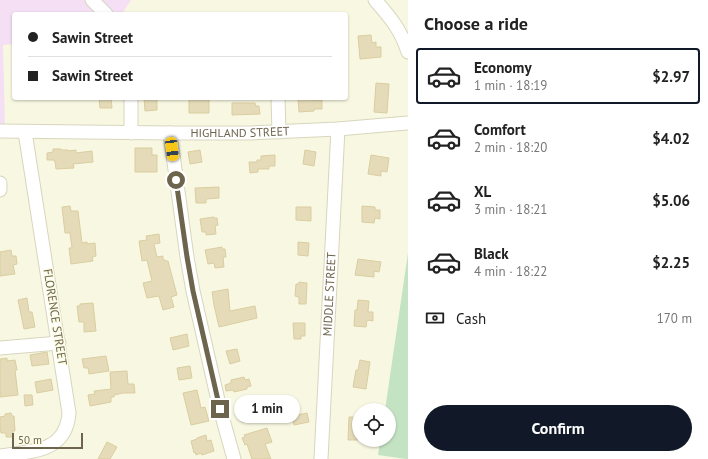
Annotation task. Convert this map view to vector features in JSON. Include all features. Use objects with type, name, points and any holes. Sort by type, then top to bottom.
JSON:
[{"type":"street","points":[[92,0],[104,12]]},
{"type":"street","points":[[382,3],[398,28],[408,52]]},
{"type":"street","points":[[131,100],[131,133]]},
{"type":"street","points":[[278,100],[279,132]]},
{"type":"street","name":"HIGHLAND STREET","points":[[0,131],[131,133],[279,132],[408,123]]},
{"type":"street","name":"MIDDLE STREET","points":[[321,459],[338,129]]},
{"type":"street","name":"FLORENCE STREET","points":[[0,456],[31,451],[49,446],[56,442],[66,430],[69,421],[59,342],[25,132]]},
{"type":"street","points":[[170,133],[193,291],[220,409],[234,459]]},
{"type":"street","points":[[0,183],[0,190]]},
{"type":"street","points":[[0,348],[59,342]]},
{"type":"shaded area","points":[[0,0],[131,0],[123,12],[12,12],[12,44],[3,45],[5,127],[0,126]]},
{"type":"green space","points":[[408,253],[408,459],[378,455],[379,447],[396,447],[396,403],[386,403]]},
{"type":"building","points":[[371,35],[372,43],[376,42],[376,47],[381,47],[381,57],[360,59],[358,36]]},
{"type":"building","points":[[376,83],[389,84],[387,113],[374,112]]},
{"type":"building","points":[[99,100],[111,100],[112,108],[100,108]]},
{"type":"building","points":[[144,100],[157,100],[157,110],[145,111]]},
{"type":"building","points":[[189,100],[209,100],[209,113],[189,113]]},
{"type":"building","points":[[298,100],[322,100],[322,109],[299,112]]},
{"type":"building","points":[[232,103],[255,103],[256,106],[259,106],[260,114],[232,115]]},
{"type":"building","points":[[135,148],[152,148],[152,155],[157,155],[157,172],[135,172]]},
{"type":"building","points":[[53,149],[68,151],[76,150],[76,153],[92,151],[93,162],[73,164],[74,168],[56,169],[54,160],[47,160],[47,153],[53,152]]},
{"type":"building","points":[[200,150],[202,162],[190,164],[188,152]]},
{"type":"building","points":[[305,150],[316,152],[314,166],[303,164]]},
{"type":"building","points":[[275,155],[275,166],[269,166],[269,169],[258,169],[258,172],[250,173],[249,162],[257,162],[257,160],[261,160],[261,156]]},
{"type":"building","points":[[371,155],[389,158],[387,172],[381,171],[381,176],[368,174]]},
{"type":"building","points":[[219,187],[219,198],[206,199],[206,203],[196,203],[195,188]]},
{"type":"building","points":[[70,206],[71,211],[78,211],[82,243],[95,243],[96,256],[92,257],[93,261],[71,264],[69,248],[72,248],[70,233],[65,233],[62,207]]},
{"type":"building","points":[[362,206],[375,207],[375,210],[380,210],[380,219],[375,218],[374,223],[362,222]]},
{"type":"building","points":[[296,207],[311,207],[311,221],[296,220]]},
{"type":"building","points":[[217,218],[218,225],[215,226],[216,234],[206,235],[206,232],[202,232],[200,219]]},
{"type":"building","points":[[159,234],[160,243],[154,244],[157,257],[163,256],[163,260],[168,261],[177,295],[171,297],[174,307],[163,310],[159,296],[147,298],[143,283],[152,281],[147,260],[142,261],[139,241],[147,240],[146,236]]},
{"type":"building","points":[[298,242],[309,243],[308,256],[298,255]]},
{"type":"building","points":[[222,247],[222,249],[225,249],[226,257],[223,257],[224,267],[215,268],[214,263],[208,264],[205,250]]},
{"type":"building","points":[[11,250],[12,256],[16,256],[17,264],[13,265],[15,274],[0,276],[0,252]]},
{"type":"building","points":[[358,259],[381,262],[379,272],[374,271],[374,277],[355,275]]},
{"type":"building","points":[[299,282],[307,283],[306,304],[299,304],[299,297],[295,296],[296,284],[299,284]]},
{"type":"building","points":[[228,289],[230,311],[255,306],[257,318],[219,327],[212,292]]},
{"type":"building","points":[[27,298],[29,312],[32,312],[35,327],[24,329],[18,300]]},
{"type":"building","points":[[358,300],[369,301],[368,312],[373,312],[373,321],[367,320],[366,327],[354,326],[355,310],[357,310]]},
{"type":"building","points":[[93,303],[96,331],[84,332],[84,322],[79,322],[77,306],[80,306],[80,304]]},
{"type":"building","points":[[293,323],[305,323],[305,336],[301,336],[301,339],[294,339]]},
{"type":"building","points":[[187,334],[189,346],[173,350],[170,338]]},
{"type":"building","points":[[237,349],[240,361],[230,364],[226,351]]},
{"type":"building","points":[[47,352],[49,364],[32,366],[30,355]]},
{"type":"building","points":[[106,356],[109,371],[89,374],[88,368],[84,368],[82,359]]},
{"type":"building","points":[[7,358],[7,361],[15,360],[18,395],[0,397],[0,359]]},
{"type":"building","points":[[360,360],[370,362],[366,389],[353,387],[356,370],[358,370]]},
{"type":"building","points":[[190,366],[192,378],[179,380],[177,368]]},
{"type":"building","points":[[127,371],[128,384],[134,384],[135,393],[114,395],[114,397],[111,397],[111,402],[90,406],[88,395],[95,394],[94,391],[111,389],[110,372]]},
{"type":"building","points":[[244,377],[245,380],[249,379],[251,386],[247,387],[247,389],[234,392],[233,390],[226,391],[225,385],[231,383],[231,380]]},
{"type":"building","points":[[51,379],[53,390],[37,393],[35,382]]},
{"type":"building","points":[[197,390],[201,408],[205,407],[209,421],[191,425],[183,393]]},
{"type":"building","points":[[24,395],[32,395],[33,405],[25,406]]},
{"type":"building","points":[[257,401],[258,409],[276,402],[263,419],[242,422],[240,413],[238,413],[237,405]]},
{"type":"building","points":[[11,413],[12,416],[14,416],[15,431],[13,431],[13,437],[6,437],[6,433],[1,433],[0,417]]},
{"type":"building","points":[[307,413],[309,422],[294,425],[292,416]]},
{"type":"building","points":[[349,417],[352,417],[352,440],[348,440]]},
{"type":"building","points":[[267,428],[272,442],[265,444],[271,459],[252,459],[247,444],[245,445],[242,438],[245,437],[244,435]]},
{"type":"building","points":[[206,435],[207,441],[211,440],[214,451],[202,455],[201,453],[196,455],[195,452],[194,453],[191,441]]},
{"type":"building","points":[[107,442],[117,447],[110,459],[98,459]]},
{"type":"route","points":[[176,180],[193,291],[220,409]]}]
